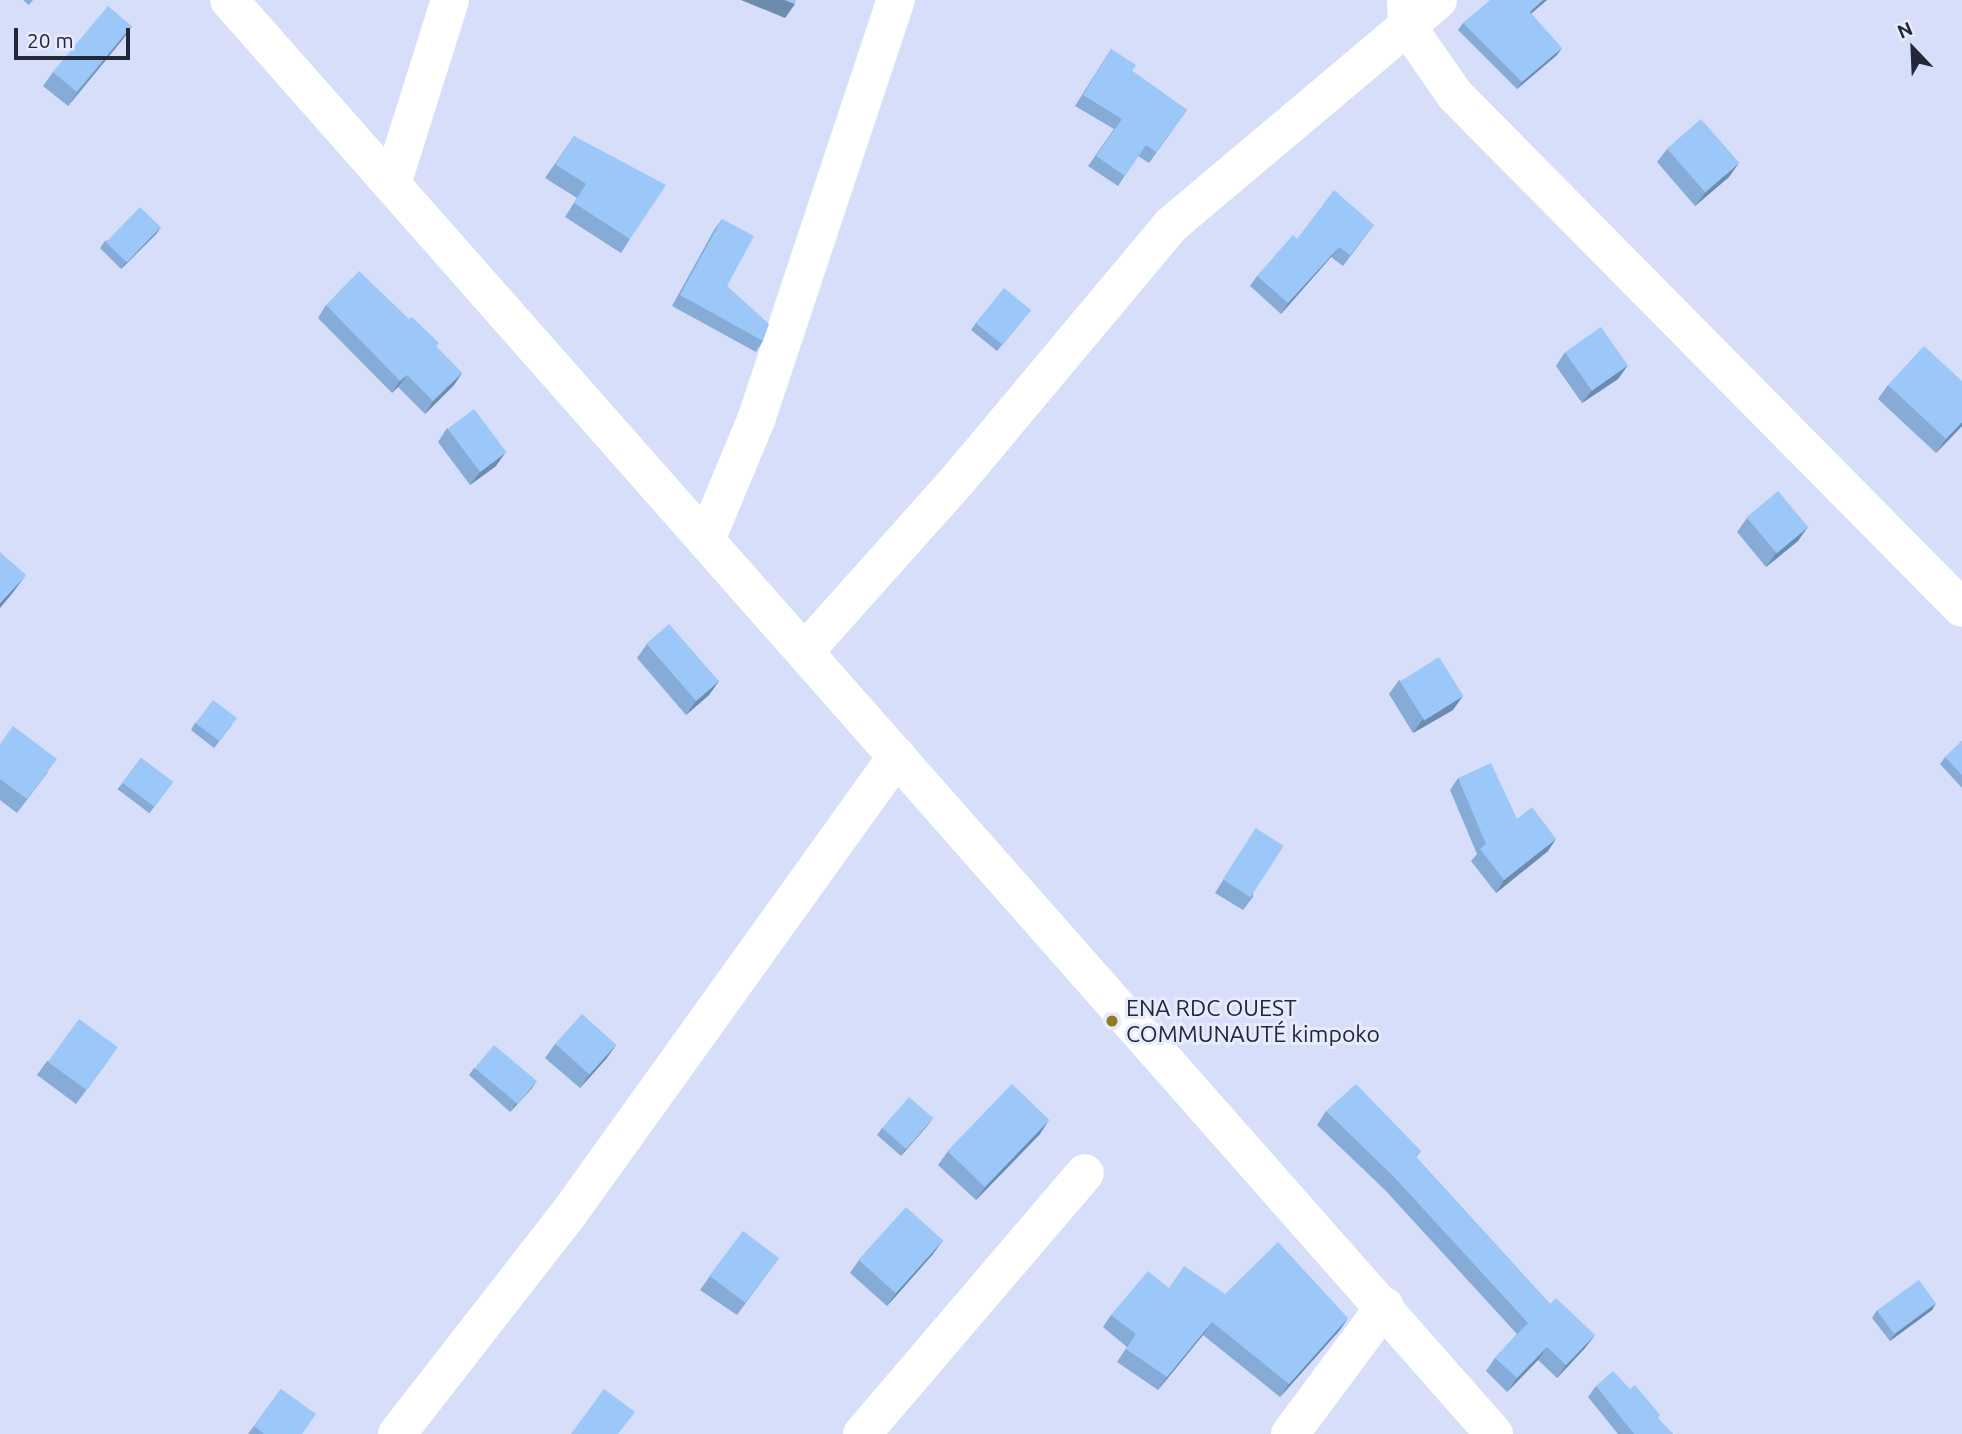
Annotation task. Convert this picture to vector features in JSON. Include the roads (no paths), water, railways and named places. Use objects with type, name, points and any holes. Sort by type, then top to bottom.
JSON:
[{"type":"street","points":[[392,184],[450,0]]},
{"type":"street","points":[[706,540],[755,420],[896,0]]},
{"type":"street","points":[[805,651],[957,481],[1171,225],[1406,13],[1438,0]]},
{"type":"street","points":[[236,4],[706,540],[1385,1306],[1494,1434]]},
{"type":"street","points":[[1406,13],[1455,95],[1962,608]]},
{"type":"street","points":[[397,1434],[567,1216],[897,755]]},
{"type":"street","points":[[862,1434],[1085,1173]]},
{"type":"street","points":[[1290,1434],[1385,1306]]},
{"type":"place","name":"ENA RDC OUEST COMMUNAUTÉ kimpoko","points":[[1112,1021]]}]
